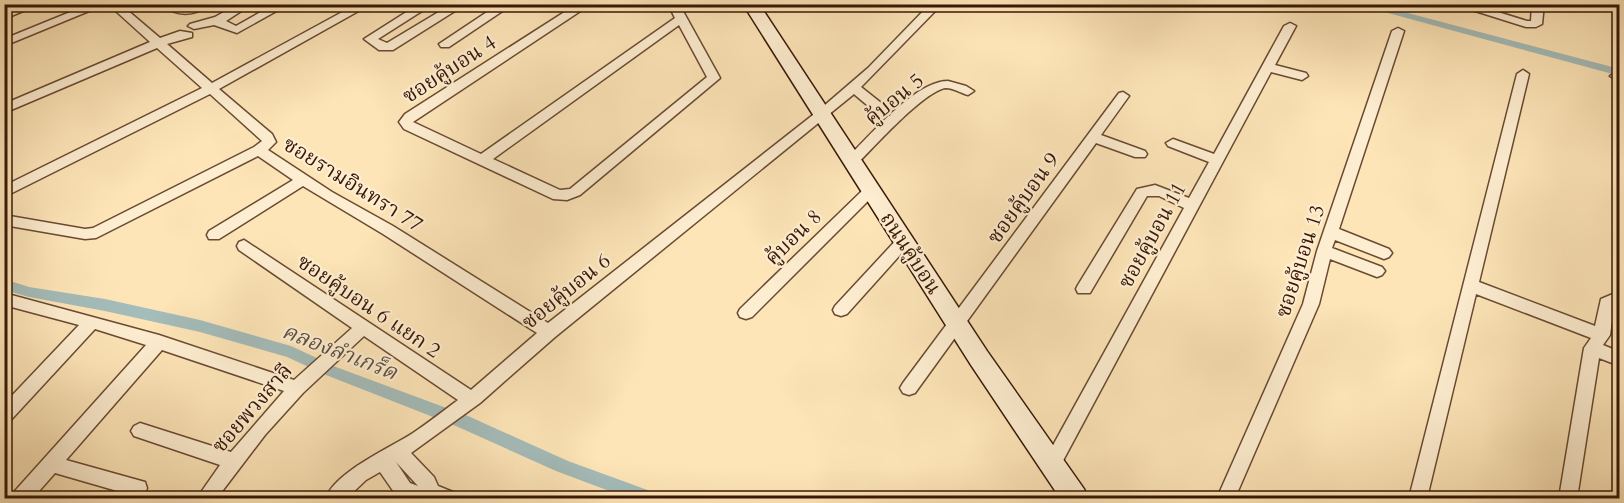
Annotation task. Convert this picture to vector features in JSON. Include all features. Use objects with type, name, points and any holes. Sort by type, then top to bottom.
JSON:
[{"type":"main road","name":"ถนนคู้บอน","points":[[751,4],[957,324],[1075,498]]},
{"type":"street","points":[[4,16],[35,4]]},
{"type":"street","points":[[4,43],[101,4]]},
{"type":"street","name":"ซอยรามอินทรา 77","points":[[113,4],[267,137],[269,142],[260,150],[303,180],[388,230],[549,332]]},
{"type":"street","points":[[167,4],[182,12],[193,11],[204,4]]},
{"type":"street","points":[[4,109],[219,20],[247,4]]},
{"type":"street","points":[[219,20],[218,22],[237,30],[284,4]]},
{"type":"street","points":[[4,192],[212,88],[366,4]]},
{"type":"street","points":[[428,4],[370,39],[383,47],[389,47],[461,4]]},
{"type":"street","points":[[445,44],[508,4]]},
{"type":"street","name":"ซอยคู้บอน 4","points":[[482,160],[409,126],[406,122],[410,117],[586,4]]},
{"type":"street","points":[[673,4],[682,18],[714,78],[575,192],[558,195],[482,160],[682,18]]},
{"type":"street","name":"ซอยคู้บอน 6","points":[[335,498],[360,474],[420,438],[464,406],[549,332],[823,114],[854,87],[937,4]]},
{"type":"street","points":[[1458,4],[1526,24],[1536,24],[1538,4]]},
{"type":"street","name":"ซอยคู้บอน 11","points":[[1052,464],[1290,26]]},
{"type":"street","name":"ซอยคู้บอน 13","points":[[1229,497],[1311,304],[1324,251],[1398,31]]},
{"type":"street","points":[[1268,67],[1302,76]]},
{"type":"street","points":[[1418,498],[1523,74]]},
{"type":"street","name":"คู้บอน 5","points":[[852,161],[922,96],[943,85],[968,91]]},
{"type":"street","points":[[854,87],[885,113]]},
{"type":"street","name":"ซอยคู้บอน 9","points":[[909,387],[1123,96]]},
{"type":"street","points":[[1093,137],[1140,154]]},
{"type":"street","points":[[1173,143],[1217,160]]},
{"type":"street","points":[[4,220],[85,234],[96,233],[260,150]]},
{"type":"street","points":[[214,235],[303,180]]},
{"type":"street","points":[[1084,289],[1142,192],[1149,189],[1157,190],[1192,206]]},
{"type":"street","name":"คู้บอน 8","points":[[746,313],[870,191]]},
{"type":"street","points":[[1331,232],[1384,252]]},
{"type":"street","points":[[841,310],[904,241]]},
{"type":"street","name":"ซอยคู้บอน 6 แยก 2","points":[[244,246],[363,327],[464,406]]},
{"type":"street","points":[[1324,251],[1377,271]]},
{"type":"street","points":[[1472,286],[1597,342],[1620,359]]},
{"type":"street","points":[[1568,498],[1597,342],[1607,303],[1620,297]]},
{"type":"street","points":[[4,299],[92,322],[299,386]]},
{"type":"street","points":[[4,416],[92,322]]},
{"type":"street","name":"ซอยพวงสาลี","points":[[206,498],[259,430],[299,386],[363,327]]},
{"type":"street","points":[[21,498],[159,342]]},
{"type":"street","points":[[140,431],[235,462]]},
{"type":"street","points":[[390,456],[403,489],[417,495],[435,496]]},
{"type":"street","points":[[51,464],[138,488]]},
{"type":"waterway","points":[[1360,4],[1620,73]]},
{"type":"waterway","name":"คลองลำเกร็ด","points":[[4,284],[29,292],[105,305],[200,326],[291,352],[331,371],[462,421],[562,466],[647,498]]}]
